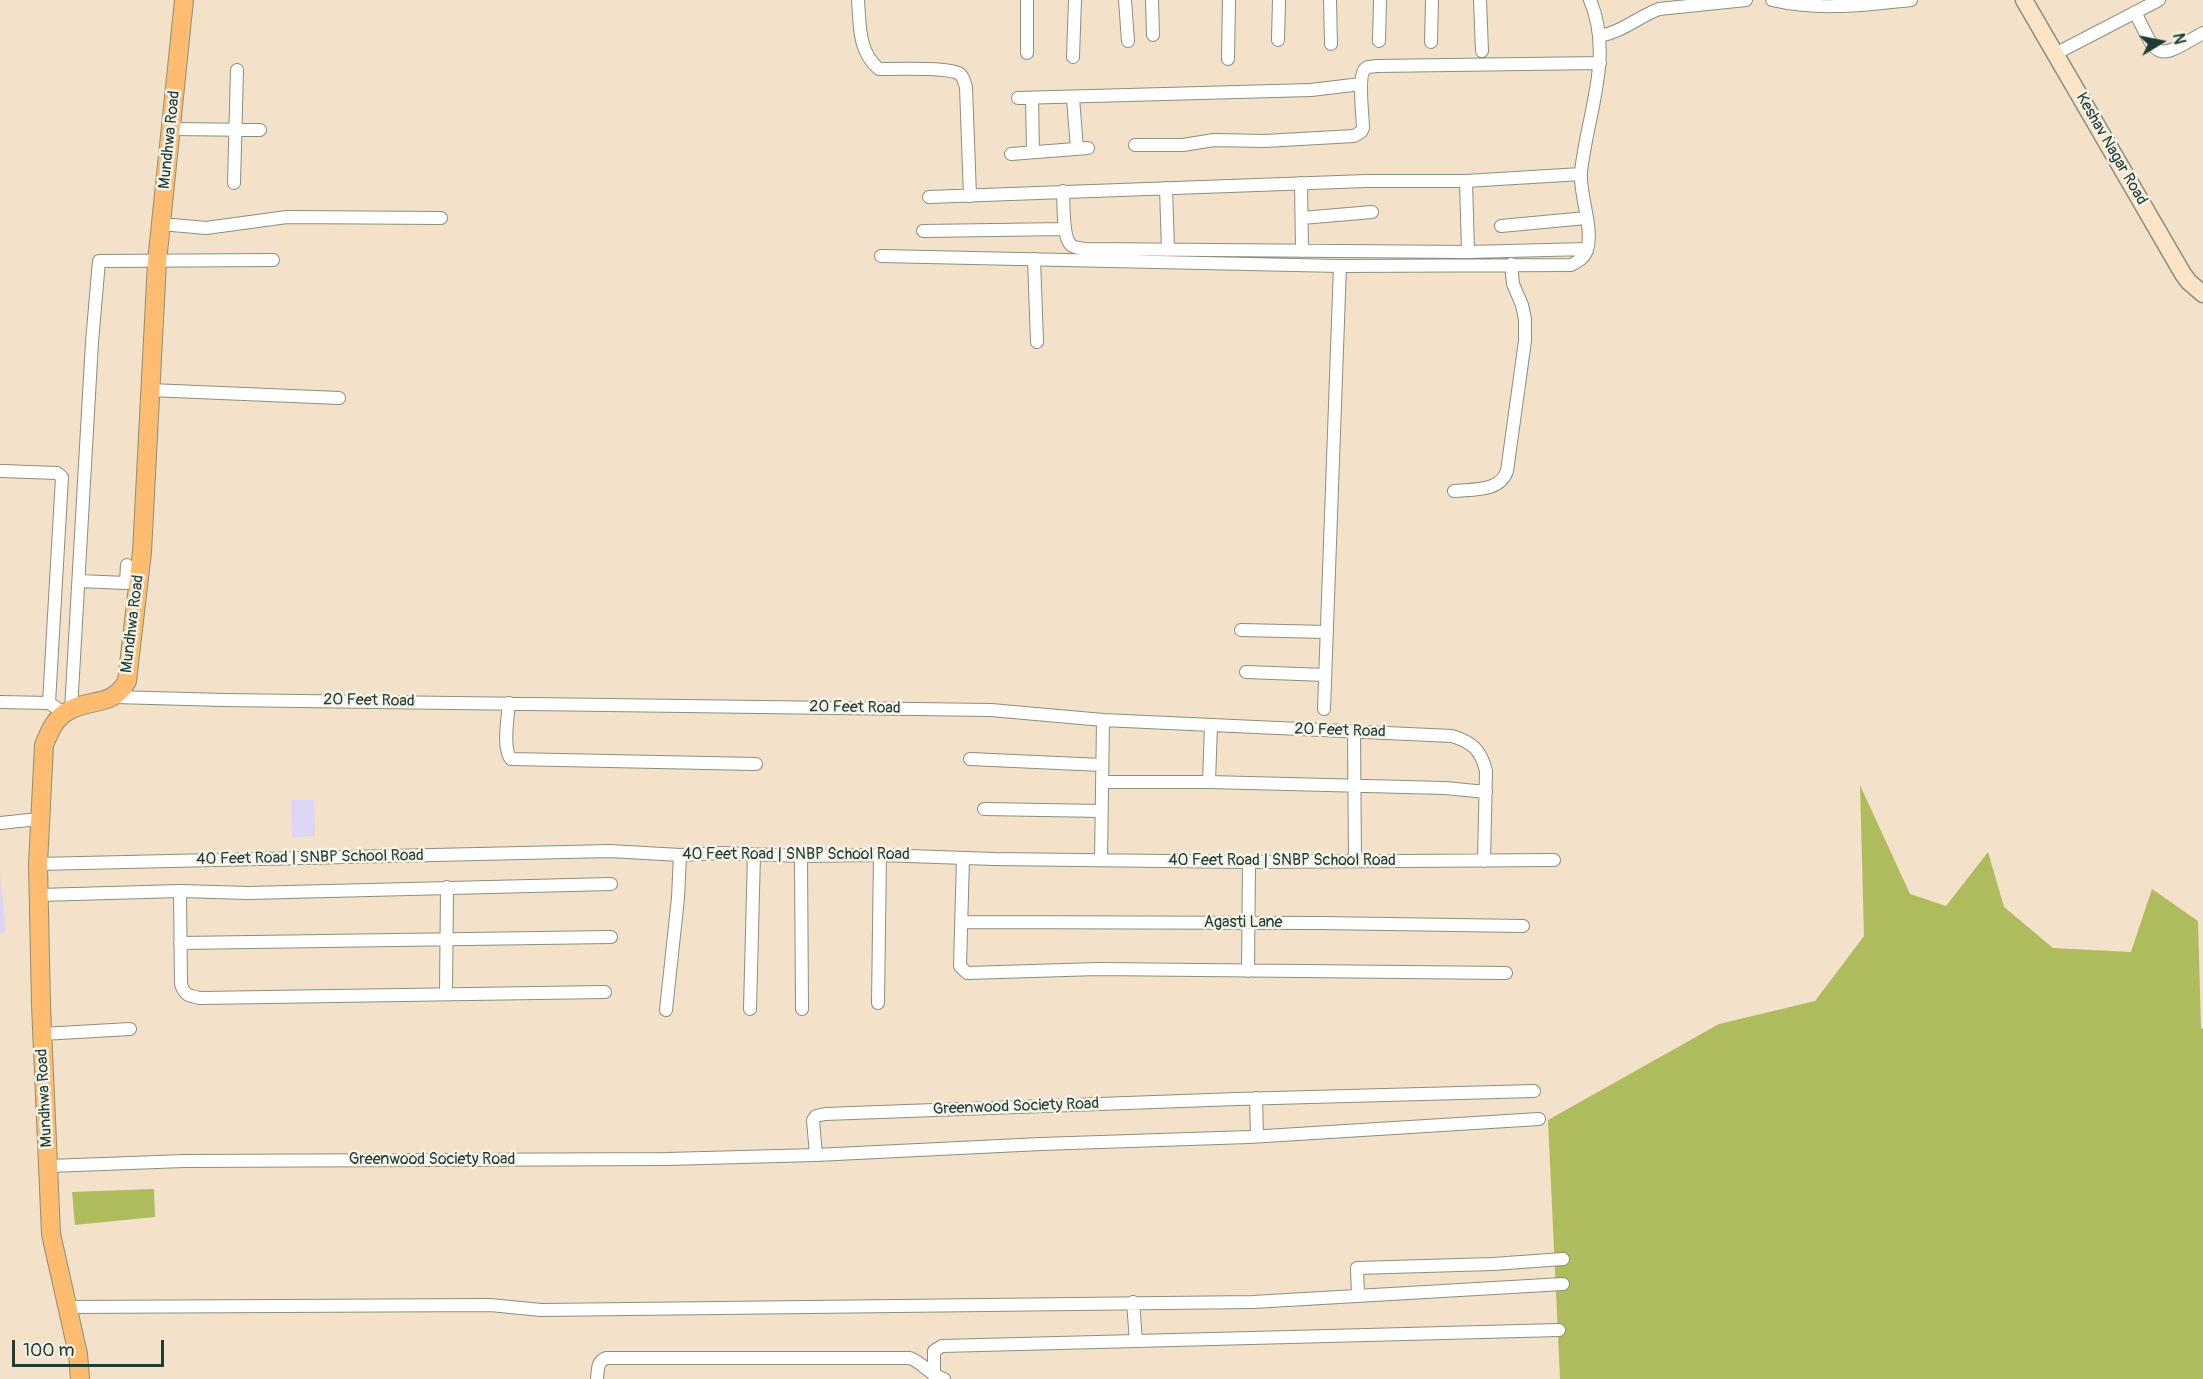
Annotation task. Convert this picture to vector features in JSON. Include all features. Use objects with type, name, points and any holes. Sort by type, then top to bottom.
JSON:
[{"type":"main road","name":"Mundhwa Road","points":[[115,697],[127,681],[142,552],[157,262],[184,0]]},
{"type":"main road","points":[[61,709],[115,697]]},
{"type":"main road","name":"Mundhwa Road","points":[[61,709],[44,745],[39,819],[42,1034],[51,1233],[78,1354],[80,1379]]},
{"type":"street","points":[[858,0],[865,52],[879,69],[945,70],[958,73],[963,78],[966,87],[970,195]]},
{"type":"street","points":[[1027,0],[1027,53]]},
{"type":"street","points":[[1073,57],[1075,0]]},
{"type":"street","points":[[1125,0],[1128,41]]},
{"type":"street","points":[[1152,0],[1153,35]]},
{"type":"street","points":[[1228,59],[1229,0]]},
{"type":"street","points":[[1278,40],[1279,0]]},
{"type":"street","points":[[1330,0],[1330,44]]},
{"type":"street","points":[[1379,41],[1380,0]]},
{"type":"street","points":[[1431,42],[1432,0]]},
{"type":"street","points":[[1480,0],[1482,51]]},
{"type":"street","points":[[881,256],[1340,267],[1571,265],[1581,260],[1587,249],[1588,238],[1581,174],[1600,63],[1597,15],[1590,0]]},
{"type":"street","points":[[1600,36],[1621,31],[1659,9],[1746,0]]},
{"type":"street","points":[[1772,0],[1823,8],[1911,0]]},
{"type":"street","name":"Keshav Nagar Road","points":[[2024,0],[2183,274],[2203,294]]},
{"type":"street","points":[[2055,54],[2159,0]]},
{"type":"street","points":[[2135,12],[2151,45],[2163,52],[2170,52],[2203,33]]},
{"type":"street","points":[[1135,145],[1183,145],[1214,140],[1265,141],[1354,136],[1363,128],[1362,73],[1366,68],[1376,66],[1600,63]]},
{"type":"street","points":[[234,183],[237,70]]},
{"type":"street","points":[[1018,98],[1311,90],[1361,84]]},
{"type":"street","points":[[1032,98],[1033,152]]},
{"type":"street","points":[[1011,154],[1082,148],[1073,98]]},
{"type":"street","points":[[171,129],[260,130]]},
{"type":"street","points":[[928,197],[1301,183],[1466,180],[1581,174]]},
{"type":"street","points":[[1466,180],[1468,252]]},
{"type":"street","points":[[1301,183],[1302,251]]},
{"type":"street","points":[[1166,188],[1168,250]]},
{"type":"street","points":[[1063,191],[1068,242],[1077,248],[1468,252],[1587,249]]},
{"type":"street","points":[[1302,218],[1372,212]]},
{"type":"street","points":[[161,224],[206,228],[287,217],[441,218]]},
{"type":"street","points":[[1501,226],[1586,218]]},
{"type":"street","points":[[923,231],[1065,229]]},
{"type":"street","points":[[1034,259],[1038,342]]},
{"type":"street","points":[[61,709],[80,581],[92,342],[99,261],[273,261]]},
{"type":"street","points":[[1454,490],[1494,486],[1500,483],[1507,471],[1525,341],[1525,319],[1513,284],[1511,264]]},
{"type":"street","points":[[1324,709],[1340,267]]},
{"type":"street","points":[[150,390],[339,398]]},
{"type":"street","points":[[2,471],[57,473],[62,477],[61,709]]},
{"type":"street","points":[[80,581],[126,583],[127,565]]},
{"type":"street","points":[[1241,630],[1327,632]]},
{"type":"street","points":[[1246,672],[1325,675]]},
{"type":"street","name":"20 Feet Road","points":[[115,697],[991,710],[1103,720],[1452,736],[1466,740],[1478,750],[1486,771],[1484,861]]},
{"type":"street","points":[[0,702],[61,709]]},
{"type":"street","points":[[509,703],[506,748],[508,756],[512,759],[756,764]]},
{"type":"street","points":[[1101,860],[1103,720]]},
{"type":"street","points":[[1209,782],[1211,725]]},
{"type":"street","points":[[1354,732],[1355,861]]},
{"type":"street","points":[[970,759],[1102,765]]},
{"type":"street","points":[[1102,782],[1209,782],[1445,788],[1486,792]]},
{"type":"street","points":[[984,808],[1101,811]]},
{"type":"street","points":[[0,823],[39,819]]},
{"type":"street","name":"40 Feet Road | SNBP School Road","points":[[38,864],[598,851],[680,855],[880,855],[1249,862],[1554,860]]},
{"type":"street","points":[[750,1009],[754,854]]},
{"type":"street","points":[[666,1010],[678,898],[680,855]]},
{"type":"street","points":[[878,1003],[880,855]]},
{"type":"street","points":[[801,856],[802,1009]]},
{"type":"street","points":[[963,858],[960,966],[967,973],[1098,969],[1506,973]]},
{"type":"street","points":[[1248,970],[1249,862]]},
{"type":"street","points":[[39,895],[610,884]]},
{"type":"street","points":[[446,993],[447,887]]},
{"type":"street","points":[[180,891],[181,984],[188,996],[200,998],[446,993],[605,993]]},
{"type":"street","name":"Agasti Lane","points":[[962,922],[1523,926]]},
{"type":"street","points":[[180,943],[611,937]]},
{"type":"street","points":[[42,1034],[130,1029]]},
{"type":"street","name":"Greenwood Society Road","points":[[816,1155],[813,1120],[816,1116],[825,1114],[1256,1098],[1534,1091]]},
{"type":"street","points":[[1256,1098],[1257,1136]]},
{"type":"street","name":"Greenwood Society Road","points":[[49,1166],[184,1161],[667,1159],[816,1155],[1257,1136],[1539,1119]]},
{"type":"street","points":[[1358,1296],[1357,1268],[1482,1265],[1563,1259]]},
{"type":"street","points":[[68,1307],[490,1305],[541,1310],[1253,1302],[1563,1284]]},
{"type":"street","points":[[1133,1302],[1136,1341]]},
{"type":"street","points":[[939,1377],[934,1351],[942,1346],[1559,1330]]},
{"type":"street","points":[[597,1379],[598,1365],[606,1358],[910,1358],[939,1377]]},
{"type":"shaded area","points":[[291,800],[314,800],[315,836],[292,837]]},
{"type":"shaded area","points":[[0,873],[6,932],[0,933]]},
{"type":"green space","points":[[1860,785],[1910,894],[1946,906],[1988,852],[2004,907],[2053,948],[2131,952],[2152,889],[2198,921],[2201,1028],[2203,1029],[2203,1379],[1560,1379],[1548,1120],[1719,1024],[1815,1001],[1864,936]]},
{"type":"green space","points":[[154,1189],[155,1217],[75,1225],[72,1192]]}]
